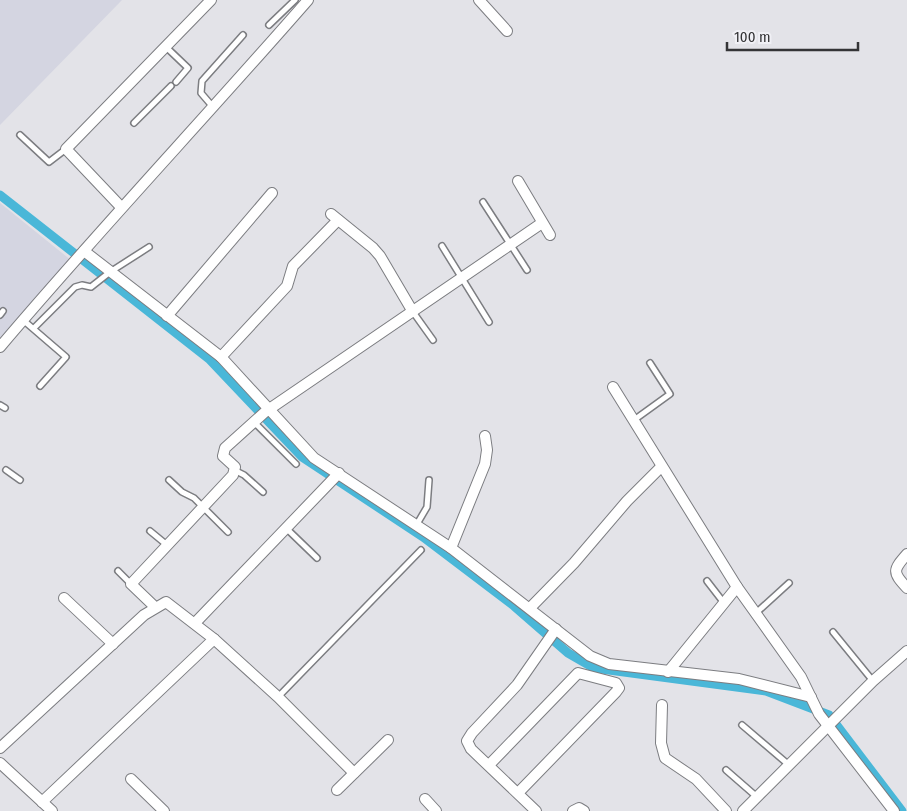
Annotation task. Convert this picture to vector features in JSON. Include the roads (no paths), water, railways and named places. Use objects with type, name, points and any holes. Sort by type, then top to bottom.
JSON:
[{"type":"street","points":[[121,207],[66,149],[211,0]]},
{"type":"street","points":[[0,347],[121,207],[214,107],[308,0]]},
{"type":"street","points":[[479,0],[508,31]]},
{"type":"street","points":[[518,181],[550,235]]},
{"type":"street","points":[[167,316],[272,193]]},
{"type":"street","points":[[221,357],[288,286],[293,266],[334,217],[380,256],[413,312]]},
{"type":"street","points":[[155,607],[131,584],[236,471],[223,456],[223,451],[261,415],[542,223]]},
{"type":"street","points":[[81,255],[221,357],[261,415],[336,477],[417,524],[451,548],[530,608],[552,634],[598,660],[668,672],[738,679],[811,698]]},
{"type":"street","points":[[613,386],[661,467],[737,587],[801,677],[819,714],[832,723],[894,811]]},
{"type":"street","points":[[451,548],[485,464],[487,450],[485,436]]},
{"type":"street","points":[[530,608],[574,563],[627,501],[661,467]]},
{"type":"street","points":[[195,623],[336,477]]},
{"type":"street","points":[[907,554],[897,566],[895,572],[897,578],[907,588]]},
{"type":"street","points":[[668,672],[737,587]]},
{"type":"street","points":[[64,598],[113,644]]},
{"type":"street","points":[[0,748],[155,607],[166,602],[214,638],[278,697],[354,773]]},
{"type":"street","points":[[536,811],[467,745],[468,738],[517,685],[552,634]]},
{"type":"street","points":[[42,802],[214,638]]},
{"type":"street","points":[[742,811],[873,681],[907,651]]},
{"type":"street","points":[[489,765],[578,673],[616,684],[619,688],[616,692],[518,793]]},
{"type":"street","points":[[662,705],[661,743],[665,758],[696,779],[726,811]]},
{"type":"street","points":[[337,790],[388,740]]},
{"type":"street","points":[[0,763],[52,811]]},
{"type":"street","points":[[132,779],[164,811]]},
{"type":"street","points":[[425,799],[436,811]]},
{"type":"street","points":[[573,811],[579,808],[584,811]]},
{"type":"lane","points":[[269,25],[295,0]]},
{"type":"lane","points":[[214,107],[200,93],[202,81],[242,35]]},
{"type":"lane","points":[[134,123],[188,68],[166,47]]},
{"type":"lane","points":[[20,135],[48,162],[66,149]]},
{"type":"lane","points":[[483,202],[527,270]]},
{"type":"lane","points":[[442,246],[489,322]]},
{"type":"lane","points":[[34,328],[76,287],[82,285],[92,287],[106,275],[149,247]]},
{"type":"lane","points":[[413,312],[433,340]]},
{"type":"lane","points":[[23,320],[66,356],[40,386]]},
{"type":"lane","points":[[633,420],[670,394],[650,362]]},
{"type":"lane","points":[[261,415],[296,464]]},
{"type":"lane","points":[[6,470],[20,480]]},
{"type":"lane","points":[[236,471],[244,474],[263,492]]},
{"type":"lane","points":[[169,480],[203,507],[228,532]]},
{"type":"lane","points":[[417,524],[427,507],[430,480]]},
{"type":"lane","points":[[287,529],[317,558]]},
{"type":"lane","points":[[150,531],[168,545]]},
{"type":"lane","points":[[278,697],[421,550]]},
{"type":"lane","points":[[118,571],[131,584]]},
{"type":"lane","points":[[707,581],[724,603]]},
{"type":"lane","points":[[755,613],[789,583]]},
{"type":"lane","points":[[833,632],[873,681]]},
{"type":"lane","points":[[742,725],[789,765]]},
{"type":"lane","points":[[726,770],[757,797]]},
{"type":"waterway","points":[[0,195],[209,359],[302,457],[423,537],[514,606],[568,653],[594,668],[766,691],[829,715],[902,811]]}]
